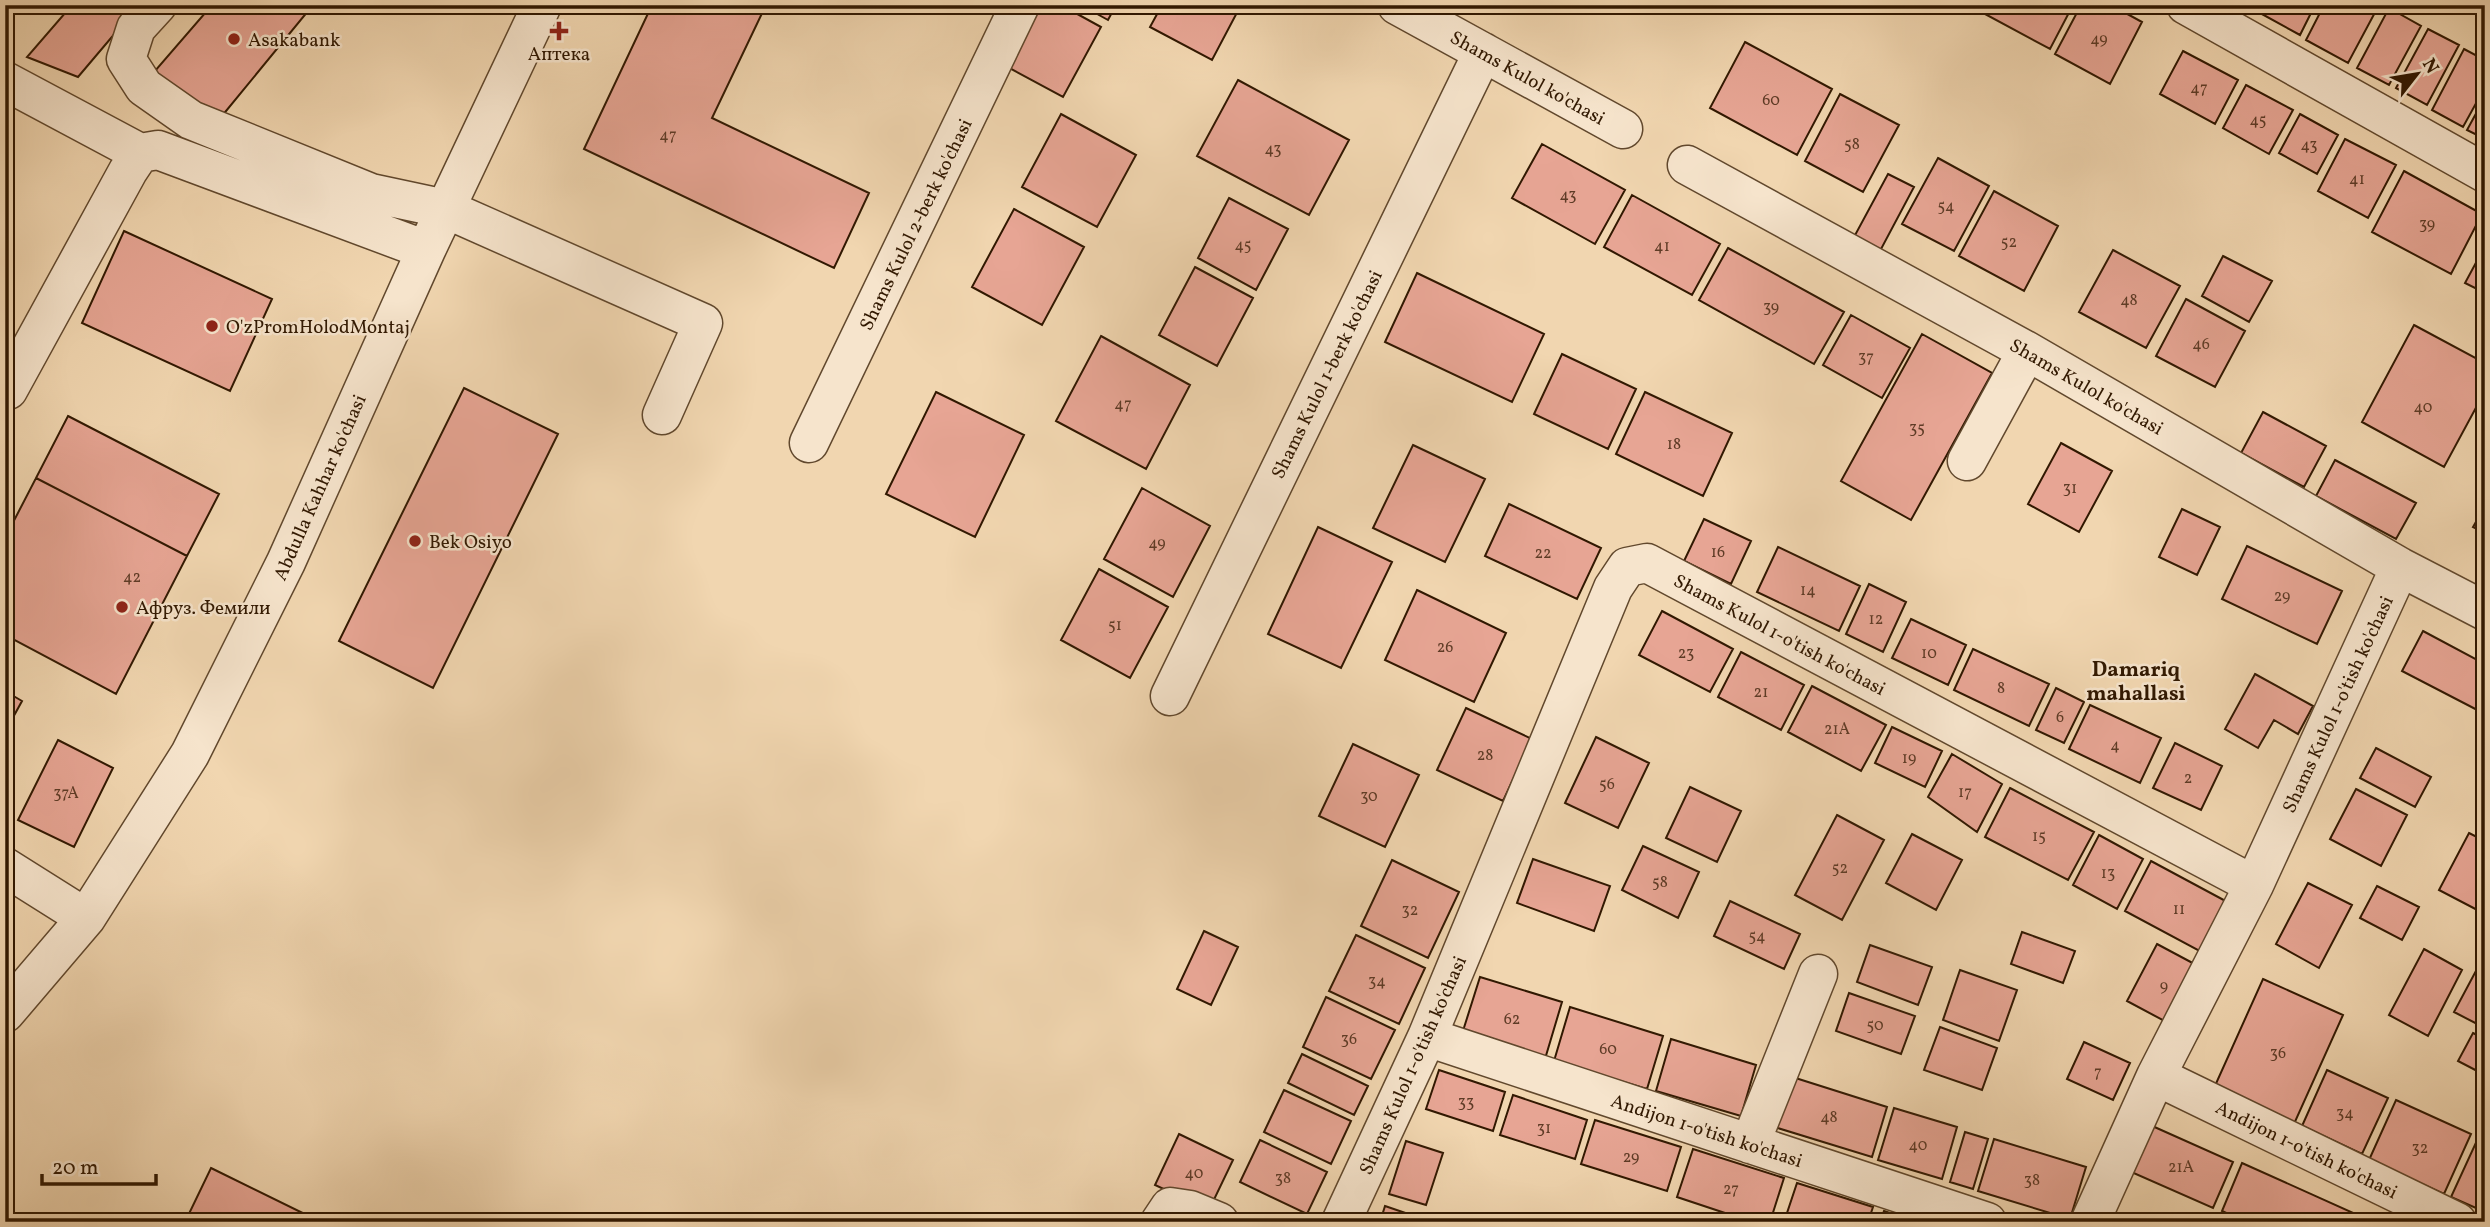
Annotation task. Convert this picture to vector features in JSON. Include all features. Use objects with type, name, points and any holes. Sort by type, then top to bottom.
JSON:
[{"type":"street","points":[[158,5],[136,27],[126,59],[144,87],[191,120],[371,193],[446,209],[703,323],[662,415]]},
{"type":"street","name":"Abdulla Kahhar ko'chasi","points":[[5,1013],[86,918],[190,754],[286,562],[426,250],[541,5]]},
{"type":"street","name":"Shams Kulol 2-berk ko'chasi","points":[[809,443],[1020,5]]},
{"type":"street","name":"Shams Kulol ko'chasi","points":[[1397,5],[1623,129]]},
{"type":"street","points":[[2186,5],[2485,173]]},
{"type":"street","name":"Shams Kulol 1-berk ko'chasi","points":[[1170,696],[1483,52]]},
{"type":"street","points":[[5,81],[140,153],[158,150],[426,250]]},
{"type":"street","points":[[8,390],[140,153]]},
{"type":"street","name":"Shams Kulol ko'chasi","points":[[1687,165],[2027,351],[2400,567],[2485,611]]},
{"type":"street","points":[[1967,461],[2027,351]]},
{"type":"street","name":"Shams Kulol 1-o'tish ko'chasi","points":[[1341,1222],[1427,1037],[1613,588],[1627,567],[1647,563],[2254,885],[2400,567]]},
{"type":"street","points":[[5,867],[86,918]]},
{"type":"street","points":[[2090,1222],[2157,1076],[2254,885]]},
{"type":"street","points":[[1750,1144],[1818,974]]},
{"type":"street","name":"Andijon 1-o'tish ko'chasi","points":[[1427,1037],[1987,1222]]},
{"type":"street","name":"Andijon 1-o'tish ko'chasi","points":[[2157,1076],[2457,1222]]},
{"type":"street","points":[[1160,1222],[1170,1207],[1190,1210],[1219,1222]]},
{"type":"building","points":[[72,5],[139,5],[78,77],[27,57]]},
{"type":"building","name":"Asakabank","points":[[212,5],[313,5],[217,122],[154,72]]},
{"type":"building","points":[[652,5],[766,5],[712,118],[869,193],[834,268],[584,149]]},
{"type":"building","points":[[1033,5],[1061,5],[1101,27],[1063,97],[1002,64]]},
{"type":"building","points":[[1081,5],[1116,5],[1108,20]]},
{"type":"building","points":[[1162,5],[1241,5],[1212,60],[1150,27]]},
{"type":"building","points":[[2073,5],[2050,49],[1972,7]]},
{"type":"building","points":[[2081,5],[2111,5],[2142,22],[2110,84],[2055,54]]},
{"type":"building","points":[[2264,5],[2315,5],[2300,35],[2260,13]]},
{"type":"building","points":[[2324,5],[2379,5],[2348,63],[2306,40]]},
{"type":"building","points":[[2389,8],[2421,26],[2389,85],[2357,68]]},
{"type":"building","points":[[2428,29],[2459,45],[2427,105],[2396,88]]},
{"type":"building","points":[[1745,42],[1832,89],[1797,155],[1710,108]]},
{"type":"building","points":[[2464,49],[2485,60],[2485,87],[2463,127],[2432,110]]},
{"type":"building","points":[[2183,51],[2238,80],[2215,124],[2160,94]]},
{"type":"building","points":[[1238,80],[1349,140],[1309,215],[1197,156]]},
{"type":"building","points":[[2246,85],[2293,110],[2269,154],[2223,128]]},
{"type":"building","points":[[1840,94],[1899,125],[1863,192],[1805,161]]},
{"type":"building","points":[[2485,97],[2485,139],[2467,130]]},
{"type":"building","points":[[1061,114],[1136,155],[1097,227],[1022,187]]},
{"type":"building","points":[[2300,114],[2338,135],[2317,174],[2279,153]]},
{"type":"building","points":[[2345,139],[2396,165],[2368,218],[2318,191]]},
{"type":"building","points":[[1542,144],[1625,190],[1595,244],[1512,198]]},
{"type":"building","points":[[1938,158],[1989,186],[1954,251],[1902,224]]},
{"type":"building","points":[[2404,171],[2482,214],[2451,274],[2372,232]]},
{"type":"building","points":[[1888,174],[1914,187],[1880,251],[1854,237]]},
{"type":"building","points":[[1994,191],[2058,226],[2024,291],[1959,256]]},
{"type":"building","points":[[1632,195],[1720,244],[1692,295],[1604,247]]},
{"type":"building","points":[[1229,198],[1288,229],[1256,290],[1198,258]]},
{"type":"building","points":[[1014,209],[1084,247],[1042,325],[972,287]]},
{"type":"building","points":[[124,231],[272,299],[230,391],[82,323]]},
{"type":"building","points":[[2485,246],[2485,293],[2465,283]]},
{"type":"building","points":[[1728,248],[1844,312],[1814,364],[1699,300]]},
{"type":"building","points":[[2113,250],[2180,286],[2146,348],[2079,312]]},
{"type":"building","points":[[2223,256],[2272,281],[2249,322],[2202,296]]},
{"type":"building","points":[[1195,267],[1253,298],[1217,366],[1159,335]]},
{"type":"building","points":[[1417,273],[1544,334],[1512,402],[1385,342]]},
{"type":"building","points":[[2186,299],[2245,331],[2215,387],[2156,356]]},
{"type":"building","points":[[1851,315],[1910,348],[1882,398],[1823,365]]},
{"type":"building","points":[[2414,325],[2485,363],[2485,391],[2444,467],[2362,422]]},
{"type":"building","points":[[1922,334],[1992,373],[1911,520],[1841,481]]},
{"type":"building","points":[[1101,336],[1190,385],[1146,469],[1056,421]]},
{"type":"building","points":[[1562,354],[1636,389],[1608,449],[1534,414]]},
{"type":"building","points":[[464,388],[558,434],[433,688],[339,641]]},
{"type":"building","points":[[936,392],[1024,435],[975,537],[886,494]]},
{"type":"building","points":[[1645,392],[1732,433],[1703,496],[1616,454]]},
{"type":"building","points":[[2263,412],[2326,446],[2304,487],[2241,453]]},
{"type":"building","points":[[68,416],[219,494],[187,556],[36,478]]},
{"type":"building","points":[[2061,443],[2112,471],[2079,532],[2028,504]]},
{"type":"building","points":[[1413,445],[1485,479],[1445,562],[1373,528]]},
{"type":"building","points":[[2335,460],[2416,503],[2396,539],[2316,496]]},
{"type":"building","points":[[36,478],[187,556],[116,694],[5,635],[5,538]]},
{"type":"building","points":[[1142,488],[1210,526],[1173,597],[1104,559]]},
{"type":"building","points":[[1509,504],[1601,548],[1577,599],[1485,556]]},
{"type":"building","points":[[2485,506],[2485,533],[2473,527]]},
{"type":"building","points":[[2182,509],[2220,527],[2197,575],[2159,557]]},
{"type":"building","points":[[1704,519],[1751,541],[1731,584],[1684,561]]},
{"type":"building","points":[[1318,527],[1392,562],[1341,668],[1268,634]]},
{"type":"building","points":[[2247,546],[2342,591],[2317,644],[2222,599]]},
{"type":"building","points":[[1778,547],[1860,586],[1839,631],[1757,592]]},
{"type":"building","points":[[1099,569],[1168,607],[1130,678],[1061,640]]},
{"type":"building","points":[[1869,584],[1906,602],[1883,652],[1846,634]]},
{"type":"building","points":[[1417,590],[1506,633],[1474,702],[1385,660]]},
{"type":"building","points":[[1662,611],[1733,649],[1710,692],[1639,655]]},
{"type":"building","points":[[1911,619],[1966,645],[1948,685],[1892,658]]},
{"type":"building","points":[[2423,631],[2485,664],[2485,714],[2402,671]]},
{"type":"building","points":[[1973,649],[2049,684],[2029,726],[1954,690]]},
{"type":"building","points":[[1741,652],[1804,685],[1781,730],[1718,697]]},
{"type":"building","points":[[2255,674],[2313,706],[2298,734],[2274,720],[2258,748],[2225,729]]},
{"type":"building","points":[[1812,686],[1886,725],[1861,771],[1788,732]]},
{"type":"building","points":[[2056,688],[2084,702],[2064,743],[2036,730]]},
{"type":"building","points":[[5,691],[22,701],[5,732]]},
{"type":"building","points":[[2090,705],[2161,738],[2140,783],[2069,749]]},
{"type":"building","points":[[1466,708],[1532,739],[1503,801],[1437,770]]},
{"type":"building","points":[[1892,727],[1942,751],[1925,787],[1875,763]]},
{"type":"building","points":[[1596,737],[1649,763],[1618,828],[1565,803]]},
{"type":"building","points":[[58,740],[113,768],[74,847],[18,820]]},
{"type":"building","points":[[2175,743],[2222,766],[2201,810],[2153,788]]},
{"type":"building","points":[[1353,744],[1419,775],[1385,847],[1319,816]]},
{"type":"building","points":[[2376,748],[2431,777],[2415,807],[2360,778]]},
{"type":"building","points":[[1952,754],[2002,784],[1977,832],[1928,797]]},
{"type":"building","points":[[1690,787],[1741,811],[1717,862],[1666,838]]},
{"type":"building","points":[[2010,788],[2094,832],[2068,880],[1985,837]]},
{"type":"building","points":[[2356,789],[2407,815],[2381,866],[2330,839]]},
{"type":"building","points":[[1837,815],[1884,840],[1842,920],[1795,895]]},
{"type":"building","points":[[2469,833],[2485,841],[2485,914],[2439,890]]},
{"type":"building","points":[[1912,834],[1962,860],[1936,910],[1886,883]]},
{"type":"building","points":[[2099,835],[2143,859],[2117,909],[2073,885]]},
{"type":"building","points":[[1643,846],[1699,872],[1678,918],[1622,890]]},
{"type":"building","points":[[1533,859],[1610,886],[1594,931],[1517,903]]},
{"type":"building","points":[[1392,860],[1459,892],[1428,958],[1361,926]]},
{"type":"building","points":[[2151,861],[2233,905],[2207,955],[2125,911]]},
{"type":"building","points":[[2308,883],[2352,905],[2319,968],[2276,944]]},
{"type":"building","points":[[2377,886],[2419,907],[2402,940],[2360,918]]},
{"type":"building","points":[[1730,901],[1800,934],[1784,969],[1714,936]]},
{"type":"building","points":[[1204,931],[1238,947],[1211,1005],[1177,989]]},
{"type":"building","points":[[2022,932],[2075,951],[2063,983],[2011,964]]},
{"type":"building","points":[[1356,935],[1425,968],[1399,1024],[1329,991]]},
{"type":"building","points":[[2157,944],[2202,968],[2172,1025],[2127,1001]]},
{"type":"building","points":[[1870,945],[1932,967],[1918,1005],[1857,982]]},
{"type":"building","points":[[2424,949],[2462,970],[2428,1036],[2389,1015]]},
{"type":"building","points":[[2485,954],[2485,1028],[2454,1012]]},
{"type":"building","points":[[1960,970],[2017,990],[1999,1041],[1943,1020]]},
{"type":"building","points":[[1480,977],[1562,1002],[1545,1059],[1462,1034]]},
{"type":"building","points":[[2263,979],[2343,1015],[2294,1124],[2214,1088]]},
{"type":"building","points":[[1849,993],[1915,1016],[1901,1054],[1836,1031]]},
{"type":"building","points":[[1326,997],[1395,1030],[1371,1079],[1303,1047]]},
{"type":"building","points":[[1570,1007],[1663,1036],[1647,1089],[1554,1061]]},
{"type":"building","points":[[1940,1027],[1997,1048],[1982,1090],[1924,1070]]},
{"type":"building","points":[[2473,1033],[2485,1039],[2485,1075],[2458,1061]]},
{"type":"building","points":[[1671,1039],[1756,1065],[1741,1116],[1656,1091]]},
{"type":"building","points":[[2084,1042],[2130,1063],[2113,1100],[2067,1079]]},
{"type":"building","points":[[1302,1054],[1368,1086],[1354,1115],[1288,1083]]},
{"type":"building","points":[[1439,1070],[1505,1092],[1493,1131],[1426,1109]]},
{"type":"building","points":[[2327,1070],[2388,1098],[2362,1154],[2302,1126]]},
{"type":"building","points":[[1786,1075],[1887,1107],[1872,1157],[1771,1126]]},
{"type":"building","points":[[1284,1090],[1351,1121],[1331,1164],[1264,1132]]},
{"type":"building","points":[[1513,1095],[1587,1120],[1575,1159],[1500,1135]]},
{"type":"building","points":[[2396,1100],[2471,1134],[2444,1194],[2369,1160]]},
{"type":"building","points":[[1894,1108],[1957,1127],[1942,1179],[1878,1160]]},
{"type":"building","points":[[1595,1120],[1681,1147],[1667,1191],[1581,1164]]},
{"type":"building","points":[[2150,1125],[2233,1162],[2213,1208],[2129,1171]]},
{"type":"building","points":[[1965,1132],[1988,1139],[1973,1189],[1950,1182]]},
{"type":"building","points":[[1179,1134],[1233,1160],[1209,1210],[1155,1185]]},
{"type":"building","points":[[2479,1136],[2485,1139],[2485,1212],[2451,1197]]},
{"type":"building","points":[[1994,1139],[2086,1167],[2070,1219],[1978,1191]]},
{"type":"building","points":[[1260,1140],[1327,1172],[1307,1214],[1240,1182]]},
{"type":"building","points":[[1406,1141],[1443,1153],[1426,1205],[1389,1194]]},
{"type":"building","points":[[1693,1149],[1784,1178],[1770,1222],[1752,1222],[1677,1197]]},
{"type":"building","points":[[2242,1163],[2360,1216],[2358,1222],[2246,1222],[2222,1211]]},
{"type":"building","points":[[211,1168],[321,1222],[185,1222]]},
{"type":"building","points":[[1797,1183],[1873,1207],[1868,1222],[1784,1222]]},
{"type":"building","points":[[1385,1206],[1426,1220],[1426,1222],[1380,1222]]},
{"type":"building","points":[[1884,1211],[1916,1222],[1880,1222]]},
{"type":"place","name":"Аптека","points":[[559,31]]},
{"type":"place","name":"Asakabank","points":[[234,39]]},
{"type":"place","name":"O'zPromHolodMontaj","points":[[212,326]]},
{"type":"place","name":"Bek Osiyo","points":[[415,541]]},
{"type":"place","name":"Афруз. Фемили","points":[[122,607]]},
{"type":"district","name":"Damariq mahallasi","points":[[2136,681]]}]
